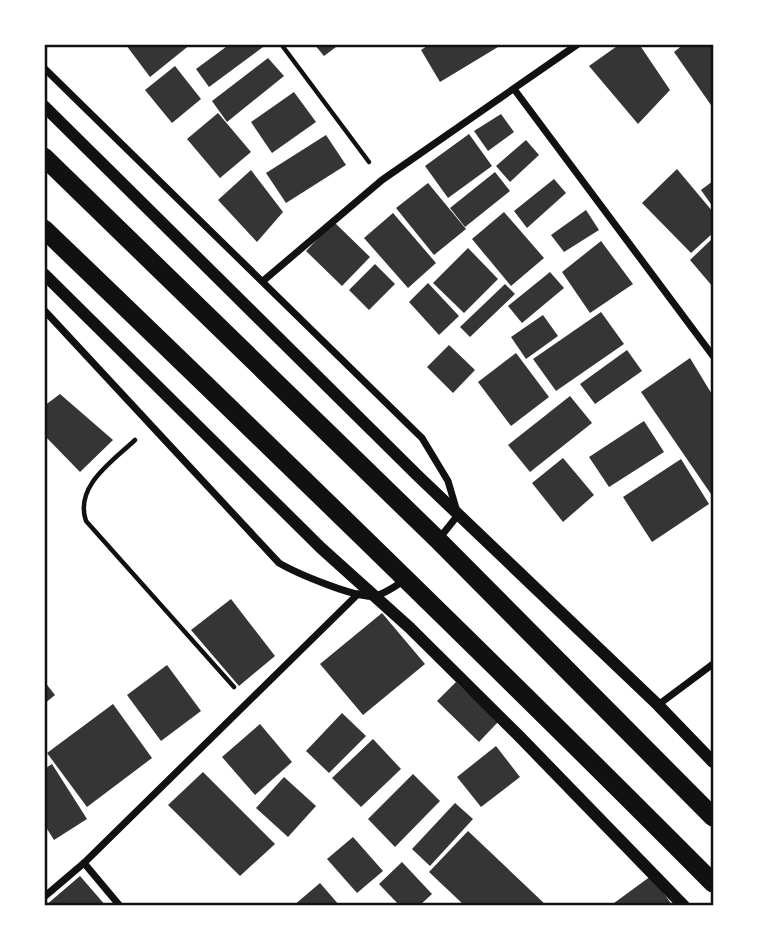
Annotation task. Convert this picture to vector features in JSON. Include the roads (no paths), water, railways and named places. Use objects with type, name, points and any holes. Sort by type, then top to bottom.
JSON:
[{"type":"highway","points":[[44,157],[438,540],[713,817]]},
{"type":"highway","points":[[44,229],[349,521],[405,580],[713,883]]},
{"type":"street","points":[[263,281],[382,180],[578,44]]},
{"type":"street","points":[[44,68],[422,438],[449,481],[458,515]]},
{"type":"street","points":[[514,89],[713,356]]},
{"type":"street","points":[[44,106],[418,476],[658,705],[713,762]]},
{"type":"street","points":[[44,274],[321,548],[375,596],[519,736],[684,906]]},
{"type":"street","points":[[44,310],[279,563],[298,574],[358,594],[375,596],[405,580]]},
{"type":"street","points":[[438,540],[458,515]]},
{"type":"street","points":[[44,897],[84,863],[358,594]]},
{"type":"street","points":[[658,705],[713,664]]},
{"type":"street","points":[[84,863],[120,906]]}]
